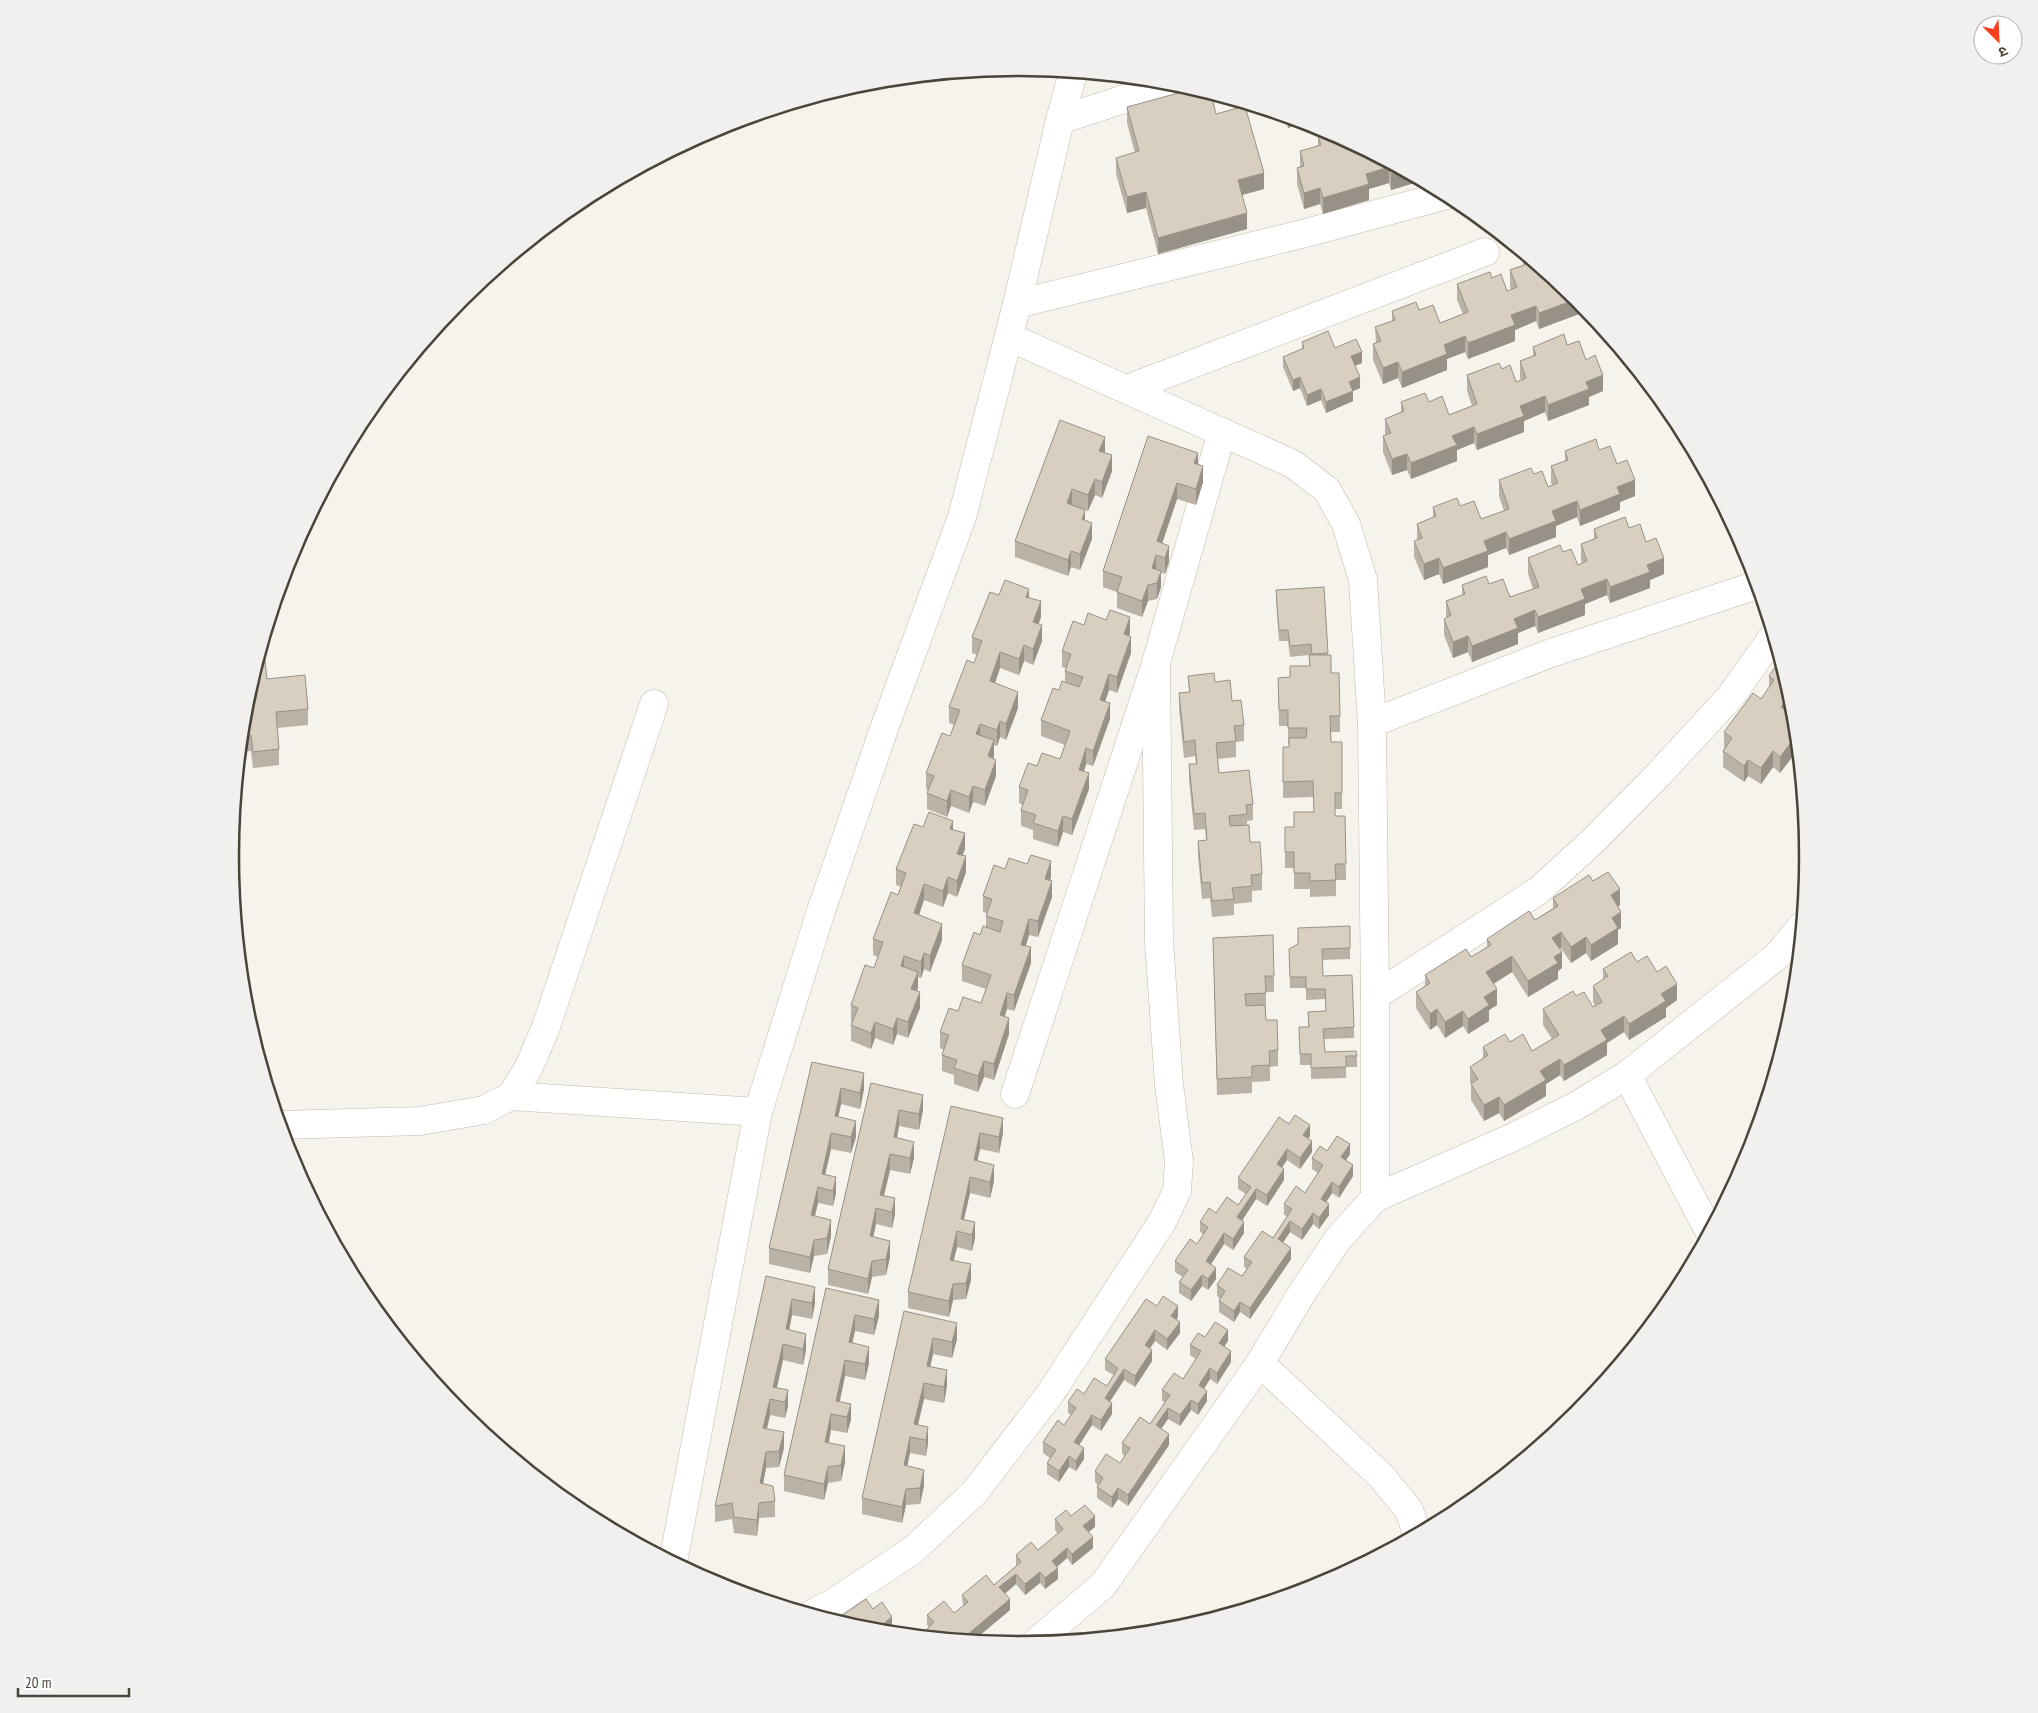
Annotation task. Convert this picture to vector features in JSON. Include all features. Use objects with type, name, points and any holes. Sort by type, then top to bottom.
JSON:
[{"type":"street","points":[[674,1556],[758,1112],[821,911],[878,744],[962,517],[1017,304],[1072,78]]},
{"type":"street","points":[[1060,120],[1156,89]]},
{"type":"street","points":[[1017,304],[1306,233],[1436,198]]},
{"type":"street","points":[[1127,390],[1485,252]]},
{"type":"street","points":[[1008,337],[1293,464],[1327,490],[1346,524],[1364,580],[1372,723],[1375,996],[1374,1198]]},
{"type":"street","points":[[1015,1094],[1156,663],[1222,432]]},
{"type":"street","points":[[1372,723],[1551,653],[1751,587]]},
{"type":"street","points":[[1375,996],[1538,891],[1593,841],[1665,767],[1730,697],[1769,642]]},
{"type":"street","points":[[819,1611],[833,1604],[913,1550],[974,1493],[1050,1394],[1162,1222],[1177,1191],[1180,1161],[1169,1085],[1159,941],[1156,663]]},
{"type":"street","points":[[287,1125],[420,1121],[484,1110],[511,1096],[529,1067],[546,1027],[654,704]]},
{"type":"street","points":[[1043,1636],[1103,1585],[1260,1363],[1302,1293],[1338,1239],[1374,1198],[1509,1140],[1576,1106],[1627,1075],[1777,956],[1795,935]]},
{"type":"street","points":[[1627,1075],[1706,1226]]},
{"type":"street","points":[[511,1096],[758,1112]]},
{"type":"street","points":[[1260,1363],[1381,1476],[1409,1510],[1415,1528]]},
{"type":"building","points":[[1179,93],[1213,101],[1216,114],[1238,108],[1246,111],[1264,173],[1238,180],[1247,213],[1158,238],[1146,192],[1127,197],[1116,158],[1139,151],[1127,107]]},
{"type":"building","points":[[1318,136],[1385,168],[1366,174],[1369,184],[1323,198],[1320,188],[1304,193],[1297,168],[1304,166],[1300,151],[1321,145]]},
{"type":"building","points":[[1526,264],[1568,302],[1539,313],[1536,306],[1511,315],[1515,325],[1468,343],[1465,336],[1444,345],[1447,354],[1402,372],[1398,362],[1383,368],[1373,344],[1381,341],[1375,327],[1395,320],[1392,311],[1416,302],[1419,310],[1433,305],[1440,323],[1468,312],[1457,284],[1490,272],[1492,278],[1501,274],[1507,291],[1517,287],[1510,270]]},
{"type":"building","points":[[1328,331],[1335,348],[1356,339],[1362,352],[1351,356],[1360,377],[1349,382],[1353,391],[1326,402],[1321,389],[1307,395],[1300,377],[1293,380],[1283,357],[1304,348],[1302,342]]},
{"type":"building","points":[[1564,334],[1567,345],[1579,341],[1586,360],[1595,355],[1603,375],[1586,382],[1589,389],[1548,405],[1545,396],[1520,406],[1524,416],[1477,434],[1474,427],[1452,436],[1457,445],[1411,463],[1407,454],[1392,459],[1383,436],[1391,433],[1385,419],[1404,411],[1401,402],[1425,393],[1429,402],[1442,396],[1449,415],[1477,404],[1467,375],[1499,363],[1502,369],[1510,365],[1516,382],[1526,378],[1520,361],[1536,355],[1533,347]]},
{"type":"building","points":[[1060,420],[1105,437],[1099,451],[1112,455],[1102,482],[1095,479],[1088,495],[1072,489],[1067,503],[1085,510],[1082,519],[1092,523],[1080,554],[1071,551],[1068,560],[1015,541]]},
{"type":"building","points":[[1148,436],[1198,453],[1194,463],[1203,466],[1196,489],[1177,483],[1157,541],[1169,546],[1165,558],[1156,555],[1152,568],[1161,571],[1157,583],[1148,585],[1142,601],[1117,592],[1122,577],[1103,571]]},
{"type":"building","points":[[1596,439],[1599,450],[1610,446],[1617,464],[1627,460],[1635,480],[1617,487],[1620,494],[1580,510],[1577,501],[1552,511],[1556,521],[1509,539],[1506,532],[1484,541],[1488,551],[1443,568],[1439,558],[1424,564],[1414,541],[1422,538],[1417,524],[1436,516],[1433,507],[1457,498],[1460,506],[1474,501],[1481,519],[1509,509],[1499,480],[1531,468],[1534,474],[1542,471],[1548,487],[1558,483],[1551,466],[1568,460],[1565,451]]},
{"type":"building","points":[[1625,517],[1629,528],[1640,524],[1646,542],[1656,538],[1664,558],[1647,565],[1650,572],[1610,587],[1607,579],[1581,589],[1585,599],[1538,617],[1535,610],[1514,619],[1518,628],[1472,646],[1468,636],[1453,642],[1444,619],[1451,615],[1446,601],[1465,594],[1462,585],[1486,576],[1489,584],[1503,579],[1510,597],[1539,587],[1528,558],[1560,545],[1563,552],[1571,549],[1578,565],[1587,561],[1581,544],[1597,538],[1594,529]]},
{"type":"building","points":[[1005,580],[1029,589],[1026,597],[1041,601],[1033,622],[1042,625],[1033,649],[1024,645],[1019,659],[1000,652],[990,681],[1018,692],[1006,724],[1000,721],[997,730],[980,724],[976,734],[994,740],[988,756],[996,760],[985,790],[973,786],[969,797],[951,790],[947,801],[927,793],[934,776],[926,773],[942,733],[950,736],[960,710],[949,707],[967,660],[974,663],[982,641],[972,637],[990,592],[999,595]]},
{"type":"building","points":[[1324,587],[1328,653],[1312,654],[1311,644],[1290,646],[1288,630],[1279,630],[1276,590]]},
{"type":"building","points":[[1110,610],[1130,617],[1124,634],[1131,637],[1117,677],[1109,674],[1100,700],[1110,703],[1093,751],[1086,748],[1079,770],[1089,773],[1072,819],[1063,816],[1058,831],[1033,823],[1036,815],[1021,810],[1028,790],[1019,787],[1028,763],[1037,766],[1042,753],[1060,759],[1070,731],[1041,720],[1053,688],[1059,690],[1062,681],[1079,687],[1083,677],[1065,671],[1071,654],[1062,651],[1073,621],[1084,625],[1088,613],[1106,620]]},
{"type":"building","points":[[1309,655],[1331,655],[1331,673],[1339,673],[1340,716],[1330,716],[1331,742],[1342,742],[1342,793],[1335,793],[1335,816],[1345,816],[1346,864],[1335,864],[1336,880],[1310,881],[1310,873],[1294,873],[1294,852],[1285,852],[1285,827],[1294,827],[1294,812],[1314,812],[1313,781],[1283,782],[1283,747],[1289,747],[1289,738],[1306,738],[1307,728],[1288,728],[1288,710],[1279,710],[1278,678],[1290,677],[1290,666],[1310,666]]},
{"type":"building","points":[[265,657],[267,679],[305,675],[308,709],[276,712],[279,749],[253,752],[251,735],[248,735]]},
{"type":"building","points":[[1776,666],[1784,703],[1781,707],[1785,710],[1791,743],[1780,757],[1773,751],[1761,768],[1748,760],[1744,766],[1723,751],[1732,738],[1724,732],[1753,693],[1761,699],[1774,680],[1769,676]]},
{"type":"building","points":[[1214,673],[1215,682],[1230,680],[1232,701],[1241,700],[1244,725],[1234,726],[1236,741],[1216,743],[1219,773],[1249,770],[1253,804],[1246,805],[1247,814],[1229,816],[1230,826],[1249,825],[1250,842],[1260,842],[1262,874],[1251,875],[1252,886],[1232,888],[1234,899],[1212,901],[1210,882],[1202,883],[1198,841],[1207,840],[1205,813],[1194,814],[1189,764],[1197,764],[1195,740],[1184,742],[1179,693],[1190,692],[1188,676]]},
{"type":"building","points":[[929,812],[953,821],[950,829],[965,833],[957,854],[966,856],[957,881],[948,877],[943,891],[924,884],[914,913],[942,924],[930,956],[924,953],[921,962],[904,956],[901,966],[918,972],[911,989],[920,992],[908,1022],[897,1018],[893,1029],[875,1022],[871,1033],[851,1025],[858,1008],[851,1005],[865,965],[874,968],[883,942],[873,939],[891,892],[898,895],[906,873],[896,869],[914,824],[923,827]]},
{"type":"building","points":[[1031,855],[1051,861],[1045,879],[1052,881],[1038,921],[1029,919],[1021,945],[1031,947],[1014,995],[1007,993],[1000,1015],[1009,1018],[994,1064],[984,1061],[978,1076],[954,1068],[957,1060],[942,1055],[949,1035],[940,1032],[949,1008],[958,1011],[963,997],[981,1003],[991,975],[962,965],[974,932],[980,935],[983,926],[1000,932],[1003,921],[986,916],[992,899],[983,896],[994,865],[1005,869],[1009,858],[1027,864]]},
{"type":"building","points":[[1608,872],[1620,889],[1611,895],[1621,912],[1612,918],[1618,928],[1591,945],[1586,937],[1571,947],[1561,932],[1552,938],[1562,952],[1554,957],[1558,963],[1528,981],[1512,956],[1486,972],[1497,989],[1484,997],[1489,1005],[1468,1019],[1463,1011],[1445,1022],[1437,1009],[1430,1014],[1416,992],[1430,983],[1425,975],[1466,949],[1471,957],[1491,945],[1487,939],[1529,911],[1535,920],[1558,906],[1553,898],[1589,875],[1593,881]]},
{"type":"building","points":[[1350,926],[1350,948],[1322,949],[1323,976],[1352,975],[1354,1027],[1323,1029],[1325,1052],[1356,1051],[1357,1056],[1346,1056],[1346,1067],[1311,1068],[1311,1054],[1300,1054],[1299,1027],[1309,1027],[1308,1012],[1326,1011],[1325,989],[1306,989],[1306,977],[1290,977],[1289,949],[1298,944],[1298,928]]},
{"type":"building","points":[[1273,935],[1274,976],[1265,976],[1266,993],[1245,994],[1246,1006],[1265,1005],[1266,1020],[1277,1020],[1278,1050],[1269,1051],[1270,1065],[1252,1066],[1252,1077],[1217,1079],[1213,938]]},
{"type":"building","points":[[1631,952],[1637,962],[1647,956],[1657,972],[1666,966],[1677,984],[1661,994],[1666,1001],[1629,1024],[1624,1016],[1601,1030],[1607,1040],[1564,1065],[1560,1059],[1540,1071],[1546,1080],[1504,1105],[1499,1097],[1484,1105],[1471,1084],[1478,1079],[1470,1067],[1488,1055],[1483,1047],[1505,1034],[1510,1042],[1523,1034],[1532,1051],[1559,1035],[1543,1009],[1573,991],[1576,996],[1584,992],[1593,1007],[1602,1002],[1593,986],[1608,976],[1603,969]]},
{"type":"building","points":[[812,1062],[864,1073],[860,1093],[841,1088],[835,1116],[856,1121],[851,1137],[831,1133],[822,1174],[836,1177],[833,1191],[818,1187],[811,1215],[831,1220],[827,1238],[814,1240],[810,1257],[769,1248]]},
{"type":"building","points":[[871,1083],[923,1095],[919,1114],[899,1110],[894,1137],[914,1142],[910,1158],[890,1154],[880,1195],[895,1198],[892,1212],[876,1208],[870,1236],[890,1241],[886,1259],[872,1261],[868,1279],[828,1269]]},
{"type":"building","points":[[951,1106],[1003,1118],[999,1137],[980,1133],[974,1160],[994,1165],[990,1182],[970,1177],[961,1219],[975,1222],[972,1235],[957,1231],[950,1260],[971,1264],[966,1283],[953,1284],[949,1301],[908,1292]]},
{"type":"building","points":[[1295,1115],[1310,1125],[1303,1135],[1312,1141],[1300,1158],[1287,1149],[1277,1164],[1284,1169],[1267,1195],[1256,1189],[1237,1217],[1244,1222],[1233,1239],[1224,1233],[1206,1261],[1216,1268],[1208,1279],[1202,1275],[1191,1290],[1179,1282],[1188,1270],[1175,1261],[1190,1239],[1197,1244],[1208,1227],[1200,1222],[1209,1208],[1216,1213],[1227,1197],[1238,1205],[1251,1187],[1238,1178],[1279,1117],[1289,1124]]},
{"type":"building","points":[[1337,1136],[1350,1144],[1341,1157],[1353,1165],[1339,1187],[1332,1182],[1321,1199],[1329,1204],[1319,1218],[1313,1213],[1302,1229],[1290,1221],[1278,1239],[1291,1248],[1250,1308],[1240,1302],[1234,1311],[1219,1301],[1225,1291],[1217,1285],[1228,1268],[1242,1276],[1252,1262],[1244,1257],[1262,1231],[1273,1238],[1292,1209],[1284,1204],[1296,1186],[1305,1193],[1323,1165],[1312,1158],[1320,1146],[1327,1151]]},
{"type":"building","points":[[766,1276],[815,1287],[812,1303],[792,1299],[786,1329],[806,1334],[803,1349],[783,1344],[773,1387],[788,1390],[785,1402],[770,1399],[763,1428],[784,1432],[779,1451],[766,1452],[760,1483],[773,1486],[775,1501],[759,1503],[757,1520],[734,1517],[732,1503],[715,1506]]},
{"type":"building","points":[[826,1288],[879,1300],[874,1319],[855,1315],[849,1342],[869,1347],[865,1364],[845,1360],[836,1401],[851,1404],[847,1417],[831,1414],[825,1442],[845,1446],[841,1465],[828,1467],[824,1484],[784,1475]]},
{"type":"building","points":[[1163,1296],[1178,1306],[1171,1316],[1180,1322],[1167,1339],[1155,1330],[1145,1345],[1152,1350],[1135,1376],[1124,1369],[1105,1398],[1112,1403],[1101,1420],[1092,1415],[1074,1442],[1084,1448],[1076,1461],[1069,1456],[1059,1471],[1047,1463],[1056,1450],[1043,1442],[1058,1420],[1064,1425],[1076,1408],[1068,1402],[1077,1389],[1084,1394],[1094,1378],[1107,1386],[1118,1368],[1105,1359],[1146,1299],[1157,1306]]},
{"type":"building","points":[[904,1311],[957,1323],[952,1342],[933,1338],[927,1366],[947,1370],[944,1387],[924,1383],[914,1424],[928,1427],[926,1440],[910,1437],[904,1465],[924,1470],[920,1488],[906,1489],[902,1507],[862,1498]]},
{"type":"building","points":[[1215,1322],[1228,1330],[1219,1343],[1231,1351],[1217,1373],[1210,1368],[1199,1385],[1207,1391],[1198,1404],[1191,1400],[1180,1415],[1168,1408],[1156,1425],[1169,1434],[1128,1495],[1118,1488],[1112,1497],[1097,1487],[1103,1478],[1095,1471],[1106,1454],[1120,1463],[1130,1448],[1122,1443],[1140,1417],[1150,1424],[1170,1395],[1162,1390],[1174,1373],[1183,1379],[1201,1351],[1190,1345],[1198,1333],[1205,1337]]},
{"type":"building","points":[[1085,1505],[1095,1516],[1083,1526],[1093,1537],[1072,1554],[1067,1548],[1052,1561],[1058,1568],[1045,1578],[1040,1572],[1025,1584],[1016,1574],[999,1587],[1010,1599],[967,1635],[927,1631],[934,1622],[927,1615],[944,1601],[954,1613],[968,1602],[962,1595],[986,1575],[994,1585],[1021,1562],[1016,1555],[1031,1542],[1038,1550],[1063,1529],[1055,1519],[1066,1510],[1071,1516]]},
{"type":"building","points":[[866,1599],[873,1609],[882,1602],[892,1617],[883,1625],[841,1616]]}]
